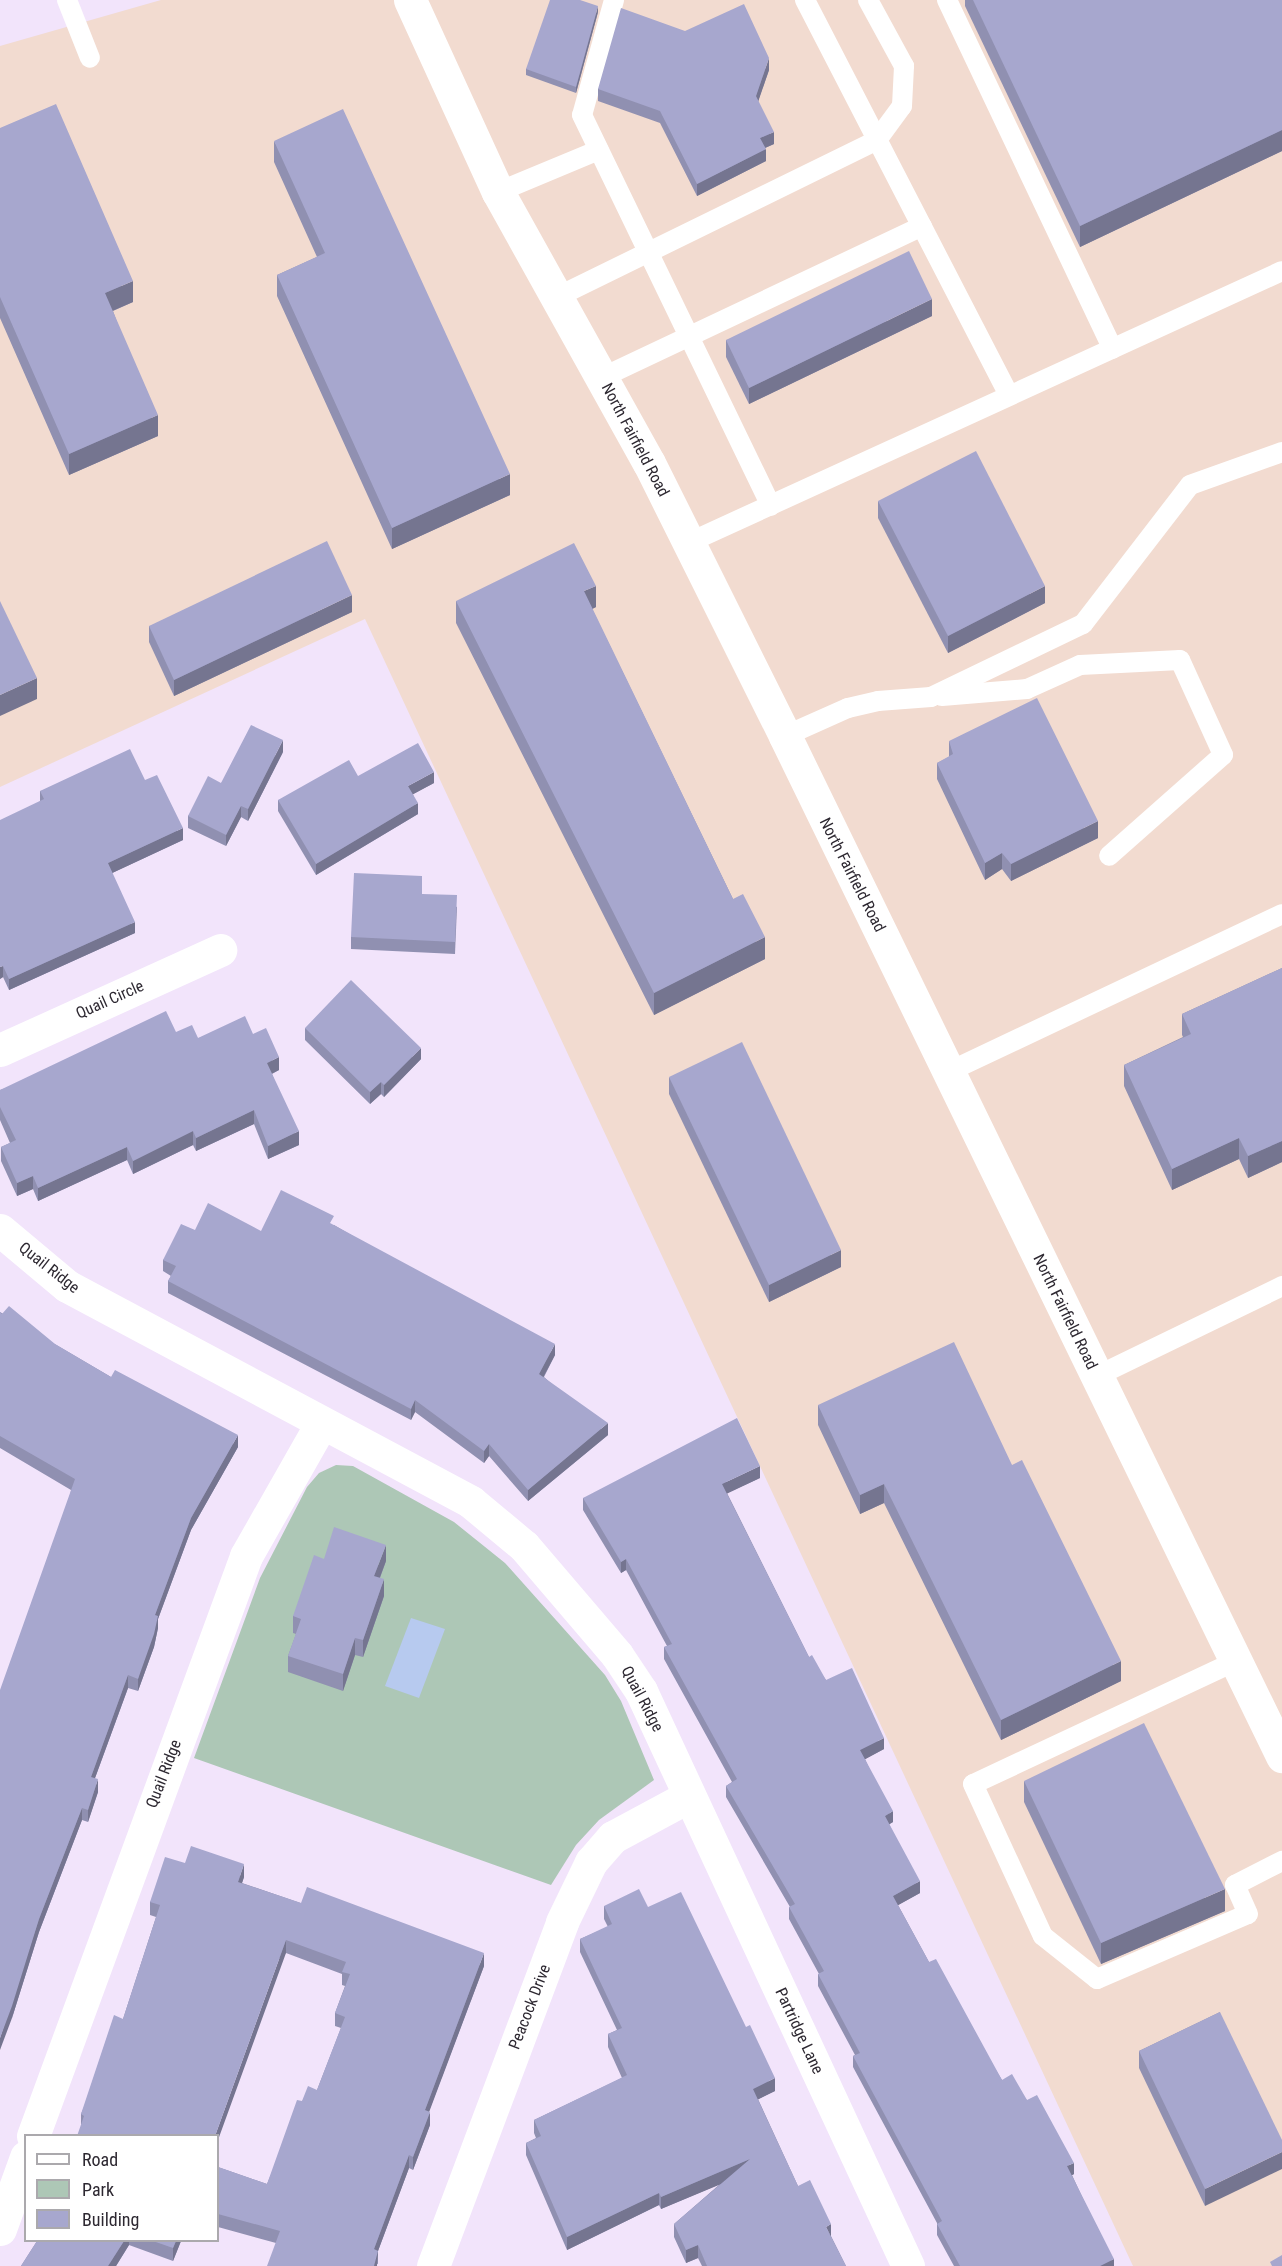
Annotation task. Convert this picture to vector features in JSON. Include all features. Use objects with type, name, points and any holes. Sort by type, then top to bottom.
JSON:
[{"type":"street","name":"North Fairfield Road","points":[[410,0],[498,192],[601,378],[688,543],[785,736],[1282,1756]]},
{"type":"street","name":"Quail Circle","points":[[0,1050],[220,950]]},
{"type":"street","name":"Quail Ridge","points":[[0,1230],[67,1286],[321,1424],[471,1502],[524,1546],[617,1655],[641,1691],[689,1796]]},
{"type":"street","name":"Quail Ridge","points":[[34,2134],[246,1556],[321,1424]]},
{"type":"street","name":"Peacock Drive","points":[[433,2266],[562,1922],[591,1862],[613,1837],[651,1813],[689,1796]]},
{"type":"street","name":"Partridge Lane","points":[[689,1796],[908,2266]]},
{"type":"street","points":[[0,2229],[24,2163]]},
{"type":"lane","points":[[67,0],[90,58]]},
{"type":"lane","points":[[614,0],[582,115],[771,506]]},
{"type":"lane","points":[[805,0],[1009,396]]},
{"type":"lane","points":[[557,297],[877,140],[902,106],[904,66],[868,0]]},
{"type":"lane","points":[[947,0],[1113,349]]},
{"type":"lane","points":[[498,192],[599,150]]},
{"type":"lane","points":[[601,378],[690,338],[922,226]]},
{"type":"lane","points":[[688,543],[1282,271]]},
{"type":"lane","points":[[931,697],[1083,624],[1190,485],[1282,452]]},
{"type":"lane","points":[[785,736],[848,708],[878,701],[1028,689],[1080,665],[1179,660],[1223,754],[1108,856]]},
{"type":"lane","points":[[948,1072],[1282,914]]},
{"type":"lane","points":[[1097,1376],[1282,1286]]},
{"type":"lane","points":[[1236,1661],[973,1784],[1043,1936],[1097,1979],[1248,1914],[1235,1885],[1282,1861]]},
{"type":"shaded area","points":[[161,0],[1282,0],[1282,2266],[1133,2266],[365,619],[0,787],[0,46]]},
{"type":"green space","points":[[336,1465],[353,1466],[454,1522],[505,1563],[605,1675],[621,1701],[654,1780],[599,1820],[576,1845],[551,1885],[194,1758],[260,1578],[307,1487],[319,1473]]},
{"type":"water","points":[[411,1618],[445,1629],[419,1698],[385,1686]]},
{"type":"building","points":[[550,0],[580,0],[598,6],[576,87],[526,69]]},
{"type":"building","points":[[973,0],[1282,0],[1282,130],[1080,226]]},
{"type":"building","points":[[744,4],[769,58],[756,96],[774,132],[760,138],[766,149],[697,184],[660,111],[598,89],[621,8],[685,31]]},
{"type":"building","points":[[56,104],[133,281],[105,293],[158,415],[69,454],[0,297],[0,128]]},
{"type":"building","points":[[343,109],[510,474],[392,528],[277,275],[325,253],[274,141]]},
{"type":"building","points":[[909,251],[932,299],[749,388],[726,340]]},
{"type":"building","points":[[976,451],[1045,586],[948,636],[878,501]]},
{"type":"building","points":[[327,541],[352,595],[174,680],[149,626]]},
{"type":"building","points":[[574,543],[596,586],[584,591],[733,899],[743,894],[765,937],[654,993],[456,601]]},
{"type":"building","points":[[0,601],[37,678],[0,695]]},
{"type":"building","points":[[1037,698],[1098,821],[1011,864],[1002,853],[985,863],[937,763],[953,754],[949,741]]},
{"type":"building","points":[[251,725],[283,740],[248,809],[241,806],[226,835],[188,816],[208,776],[221,783]]},
{"type":"building","points":[[418,743],[434,772],[408,786],[418,803],[316,864],[278,800],[349,760],[358,776]]},
{"type":"building","points":[[130,749],[145,780],[157,775],[183,828],[108,863],[135,922],[9,979],[3,966],[0,967],[0,820],[44,799],[40,791]]},
{"type":"building","points":[[354,873],[422,876],[422,894],[457,895],[455,942],[351,937]]},
{"type":"building","points":[[1282,968],[1282,1141],[1248,1156],[1239,1138],[1172,1169],[1124,1065],[1191,1034],[1182,1014]]},
{"type":"building","points":[[351,980],[421,1048],[384,1085],[381,1082],[370,1092],[305,1028]]},
{"type":"building","points":[[166,1011],[176,1032],[192,1025],[198,1038],[245,1016],[253,1034],[266,1028],[279,1057],[267,1063],[299,1131],[268,1146],[254,1110],[196,1138],[193,1131],[133,1161],[127,1147],[38,1188],[33,1176],[17,1183],[1,1147],[16,1140],[0,1107],[0,1090]]},
{"type":"building","points":[[742,1042],[841,1250],[769,1285],[669,1077]]},
{"type":"building","points":[[281,1190],[334,1216],[330,1223],[555,1344],[539,1374],[608,1423],[528,1490],[489,1444],[484,1451],[415,1400],[411,1409],[168,1281],[176,1266],[163,1260],[181,1224],[195,1230],[208,1203],[261,1231]]},
{"type":"building","points":[[9,1306],[55,1344],[111,1377],[115,1370],[238,1435],[191,1518],[155,1615],[158,1616],[154,1634],[138,1679],[128,1675],[91,1777],[98,1779],[88,1810],[82,1808],[39,1919],[0,2038],[0,1690],[75,1479],[0,1436],[0,1312],[2,1314]]},
{"type":"building","points":[[954,1342],[1012,1465],[1022,1460],[1121,1661],[1001,1720],[884,1484],[860,1495],[818,1405]]},
{"type":"building","points":[[737,1418],[760,1466],[722,1484],[809,1657],[812,1655],[826,1680],[852,1668],[884,1738],[860,1750],[893,1811],[885,1816],[920,1881],[893,1896],[929,1962],[936,1959],[1002,2080],[1012,2074],[1027,2100],[1037,2095],[1074,2163],[1067,2166],[1114,2259],[1100,2266],[960,2266],[937,2224],[942,2221],[853,2056],[860,2053],[818,1974],[824,1971],[789,1907],[795,1904],[726,1786],[737,1779],[664,1647],[672,1644],[626,1559],[621,1562],[583,1498]]},
{"type":"building","points":[[334,1527],[386,1545],[374,1576],[384,1579],[363,1640],[355,1638],[343,1674],[288,1656],[301,1619],[293,1616],[314,1555],[324,1559]]},
{"type":"building","points":[[1144,1723],[1225,1889],[1101,1943],[1024,1781]]},
{"type":"building","points":[[191,1846],[244,1864],[238,1882],[301,1903],[307,1887],[484,1953],[425,2110],[430,2112],[413,2157],[409,2155],[374,2249],[378,2251],[374,2266],[267,2266],[280,2231],[219,2214],[219,2167],[267,2184],[297,2100],[302,2101],[308,2086],[317,2090],[345,2017],[335,2013],[350,1974],[342,1972],[346,1962],[286,1940],[216,2134],[78,2134],[84,2116],[81,2114],[114,2015],[123,2019],[160,1905],[150,1902],[165,1857],[185,1863]]},
{"type":"building","points":[[639,1889],[648,1907],[681,1892],[746,2027],[750,2025],[775,2078],[753,2089],[798,2186],[810,2180],[831,2224],[826,2227],[846,2266],[707,2266],[698,2245],[686,2250],[674,2224],[750,2159],[661,2197],[659,2193],[567,2237],[526,2143],[541,2136],[534,2120],[627,2075],[608,2034],[622,2028],[580,1939],[612,1924],[604,1906]]},
{"type":"building","points":[[1220,2012],[1282,2140],[1282,2152],[1205,2189],[1139,2051]]},
{"type":"building","points":[[36,2242],[123,2242],[108,2266],[21,2266]]},
{"type":"building","points":[[156,2242],[176,2242],[173,2248]]},
{"type":"building","points":[[1282,2255],[1282,2266],[1272,2266],[1270,2262]]}]
